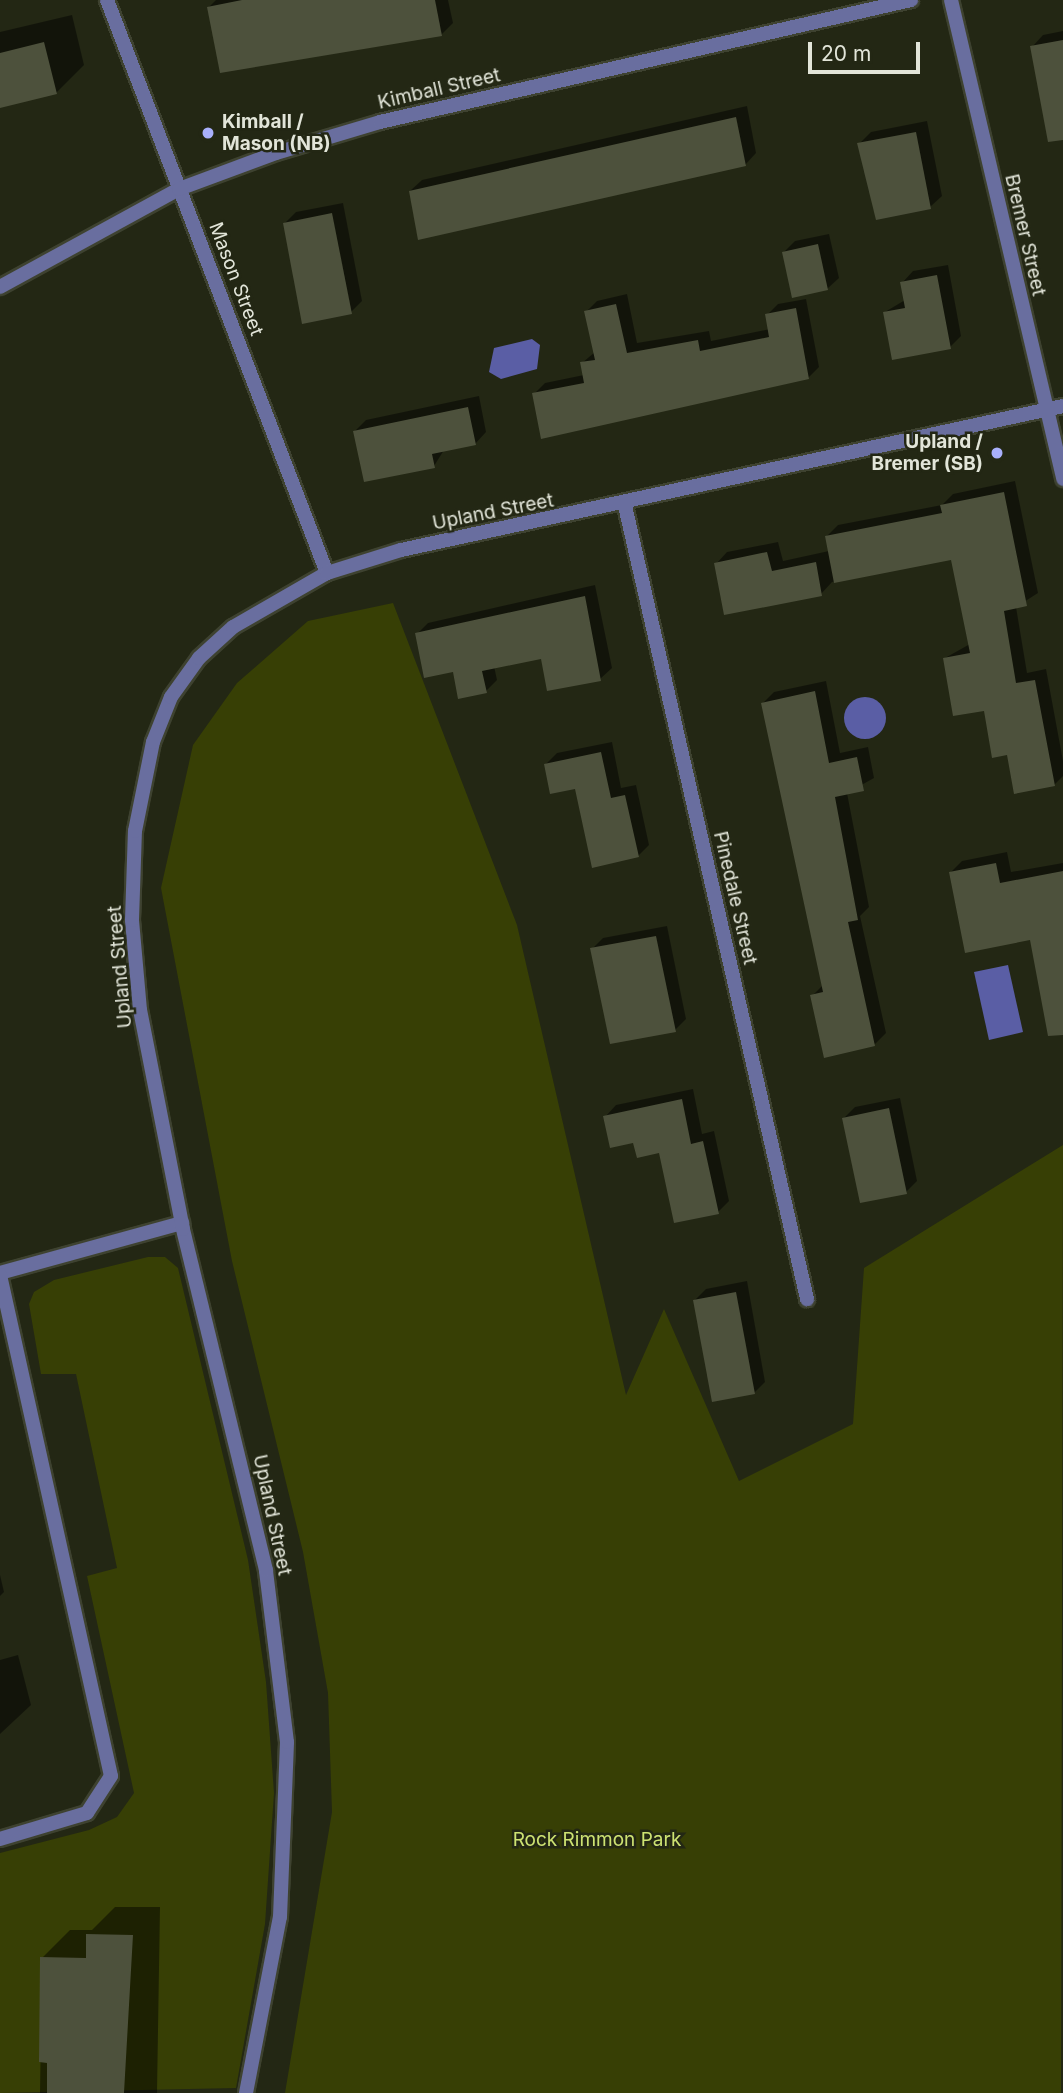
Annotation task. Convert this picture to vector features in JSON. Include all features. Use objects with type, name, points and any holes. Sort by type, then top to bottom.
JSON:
[{"type":"street","name":"Mason Street","points":[[107,0],[327,573]]},
{"type":"street","name":"Kimball Street","points":[[0,286],[179,189],[380,122],[911,0]]},
{"type":"street","name":"Bremer Street","points":[[951,0],[1063,479]]},
{"type":"street","name":"Upland Street","points":[[246,2093],[280,1917],[286,1742],[266,1570],[182,1223],[140,1010],[132,920],[141,786],[171,698],[199,658],[272,600],[327,573],[401,550],[625,506],[1063,406]]},
{"type":"street","name":"Pinedale Street","points":[[625,506],[807,1299]]},
{"type":"street","points":[[0,1839],[87,1813],[111,1776],[0,1274],[182,1223]]},
{"type":"green space","name":"Rock Rimmon Park","points":[[393,603],[517,925],[626,1395],[664,1309],[739,1481],[853,1424],[864,1268],[1063,1145],[1061,2093],[285,2093],[332,1812],[328,1693],[303,1552],[232,1261],[161,888],[193,745],[237,683],[308,621]]},
{"type":"green space","points":[[148,1257],[165,1257],[178,1268],[248,1560],[266,1682],[274,1793],[265,1924],[236,2088],[0,2093],[0,1853],[89,1830],[117,1817],[134,1793],[87,1576],[117,1568],[76,1374],[41,1374],[29,1304],[34,1292],[54,1280]]},
{"type":"water","points":[[532,339],[540,345],[537,369],[501,379],[489,372],[494,348]]},
{"type":"water","points":[[865,697],[880,703],[886,718],[880,733],[865,739],[850,733],[844,718],[850,703]]},
{"type":"water","points":[[1008,965],[1023,1032],[989,1040],[974,972]]},
{"type":"building","points":[[242,0],[435,0],[442,36],[220,73],[207,7]]},
{"type":"building","points":[[1063,40],[1063,140],[1048,142],[1030,46]]},
{"type":"building","points":[[44,42],[57,94],[0,108],[0,53]]},
{"type":"building","points":[[736,117],[746,166],[418,240],[409,191]]},
{"type":"building","points":[[916,132],[931,209],[876,220],[857,143]]},
{"type":"building","points":[[332,213],[352,314],[302,324],[283,223]]},
{"type":"building","points":[[818,244],[828,290],[792,298],[782,252]]},
{"type":"building","points":[[937,275],[951,349],[892,360],[883,312],[905,308],[900,282]]},
{"type":"building","points":[[616,304],[627,353],[698,340],[700,351],[769,337],[765,314],[796,308],[809,379],[541,439],[532,393],[584,383],[580,362],[595,360],[584,311]]},
{"type":"building","points":[[468,407],[476,445],[432,454],[435,468],[364,482],[353,431]]},
{"type":"building","points":[[1004,492],[1027,606],[1004,611],[1016,683],[1035,680],[1055,786],[1014,794],[1007,755],[992,758],[984,711],[953,716],[943,658],[970,653],[951,560],[834,583],[825,536],[942,513],[940,505]]},
{"type":"building","points":[[767,552],[772,571],[816,562],[822,596],[724,615],[714,563]]},
{"type":"building","points":[[585,596],[601,681],[547,691],[541,659],[482,671],[487,693],[458,699],[453,672],[424,678],[415,633]]},
{"type":"building","points":[[815,691],[829,763],[857,757],[864,791],[835,797],[858,920],[848,922],[875,1046],[824,1058],[810,995],[823,992],[761,703]]},
{"type":"building","points":[[601,752],[611,798],[625,795],[639,857],[592,868],[575,789],[550,794],[544,764]]},
{"type":"building","points":[[996,863],[1000,883],[1063,871],[1063,1035],[1048,1036],[1030,940],[965,953],[949,872]]},
{"type":"building","points":[[656,936],[676,1032],[610,1044],[590,948]]},
{"type":"building","points":[[682,1099],[691,1144],[703,1141],[719,1214],[674,1223],[659,1153],[637,1158],[633,1143],[610,1148],[603,1116]]},
{"type":"building","points":[[889,1108],[907,1194],[860,1203],[842,1118]]},
{"type":"building","points":[[736,1292],[755,1394],[712,1402],[693,1300]]},
{"type":"building","points":[[86,1934],[133,1935],[124,2093],[47,2093],[47,2063],[39,2062],[40,1957],[86,1958]]},
{"type":"place","name":"Kimball / Mason (NB)","points":[[208,133]]},
{"type":"place","name":"Upland / Bremer (SB)","points":[[997,453]]}]
